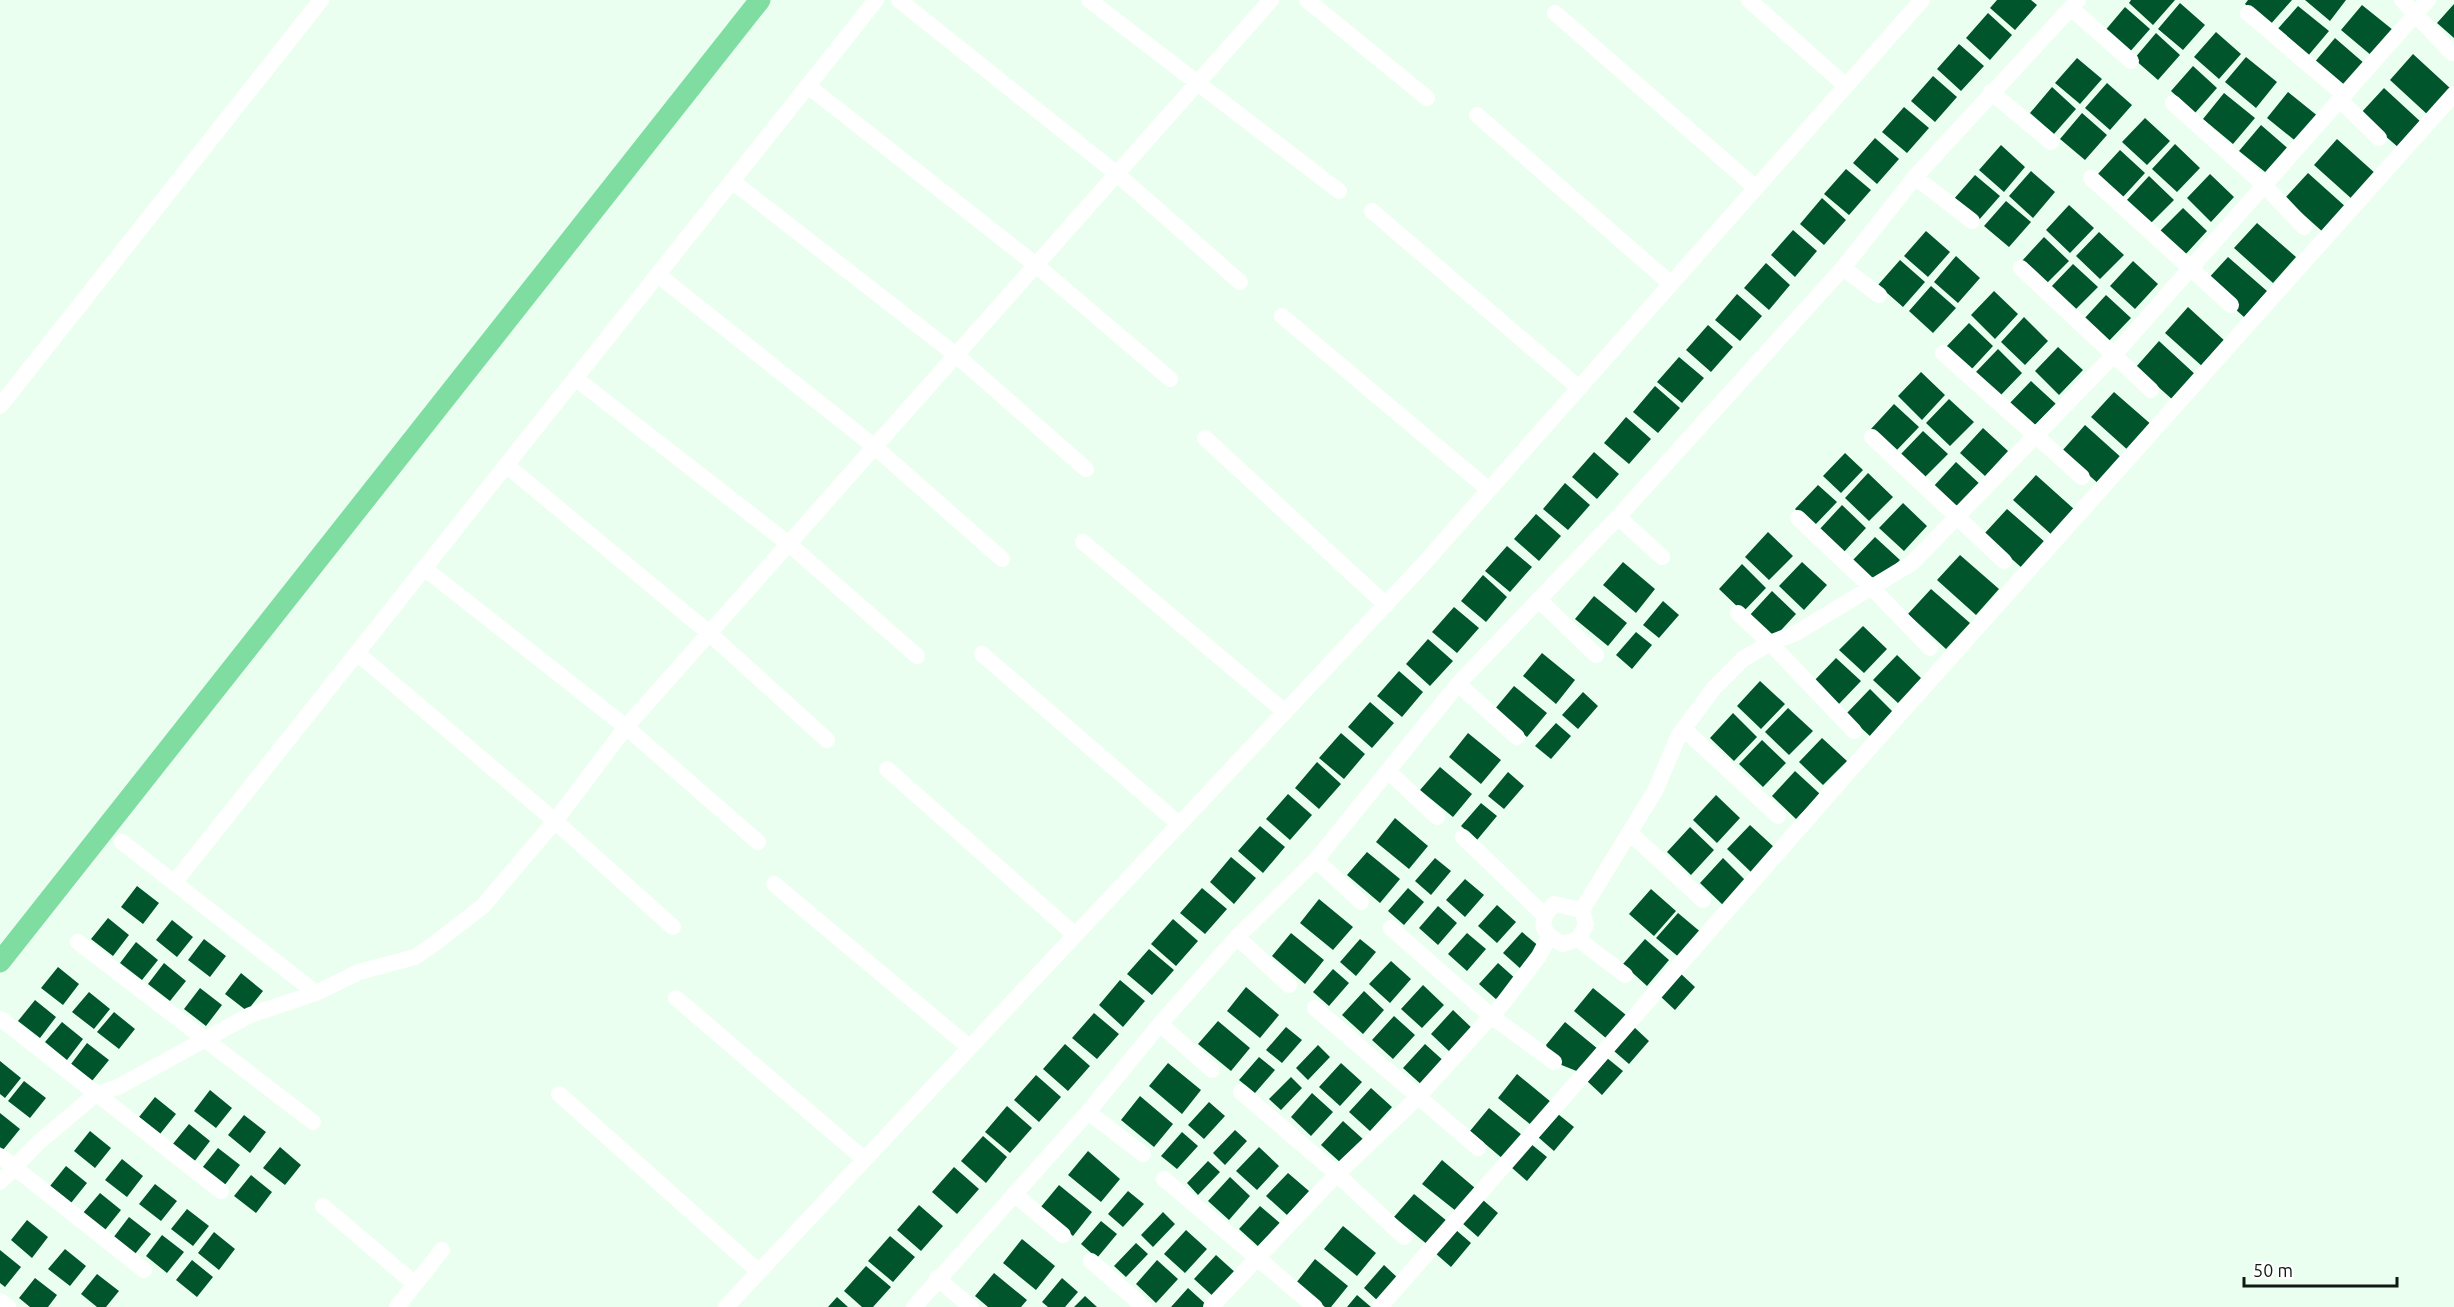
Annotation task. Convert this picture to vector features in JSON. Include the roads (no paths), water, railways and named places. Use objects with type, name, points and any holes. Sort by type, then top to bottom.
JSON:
[{"type":"street","points":[[0,406],[321,0]]},
{"type":"street","points":[[174,883],[876,0]]},
{"type":"street","points":[[899,0],[1117,174],[1240,282]]},
{"type":"street","points":[[1089,0],[1339,191]]},
{"type":"street","points":[[0,1182],[96,1094],[118,1087],[250,1015],[316,993],[358,972],[415,957],[483,906],[555,821],[626,727],[1271,0]]},
{"type":"street","points":[[1307,0],[1426,98]]},
{"type":"street","points":[[1749,0],[1846,86]]},
{"type":"street","points":[[726,1307],[1386,605],[1922,0]]},
{"type":"street","points":[[2402,0],[2417,13],[2452,52]]},
{"type":"street","points":[[1582,910],[1554,904],[1544,915],[1543,927],[1549,937],[1563,944],[1578,939],[1586,925],[1582,910],[1655,791],[1684,729],[1714,688],[1743,659],[1770,643],[1796,633],[1873,589],[1912,563],[2113,356],[2428,0]]},
{"type":"street","points":[[914,1307],[937,1278],[1088,1112],[1160,1024],[1237,937],[1316,860],[1458,684],[1618,517],[1843,268],[1915,177],[2074,4],[2131,61]]},
{"type":"street","points":[[2248,13],[2341,97],[2379,138]]},
{"type":"street","points":[[1555,14],[1756,188]]},
{"type":"street","points":[[808,86],[1036,265],[1170,379]]},
{"type":"street","points":[[1991,92],[2050,142]]},
{"type":"street","points":[[1380,1307],[1867,751],[2454,94]]},
{"type":"street","points":[[2173,103],[2264,185],[2304,226]]},
{"type":"street","points":[[1477,115],[1671,284]]},
{"type":"street","points":[[1915,177],[1972,221]]},
{"type":"street","points":[[2091,178],[2231,305]]},
{"type":"street","points":[[732,181],[956,355],[1086,469]]},
{"type":"street","points":[[1372,211],[1579,388]]},
{"type":"street","points":[[1843,268],[1880,295]]},
{"type":"street","points":[[2020,268],[2151,390]]},
{"type":"street","points":[[658,274],[875,447],[1002,559]]},
{"type":"street","points":[[1282,316],[1489,490]]},
{"type":"street","points":[[1943,353],[2082,477]]},
{"type":"street","points":[[575,378],[789,544],[917,656]]},
{"type":"street","points":[[1872,437],[2004,561]]},
{"type":"street","points":[[1205,438],[1386,605]]},
{"type":"street","points":[[506,465],[709,633],[827,740]]},
{"type":"street","points":[[1618,517],[1662,557]]},
{"type":"street","points":[[1798,518],[1873,589],[1930,648]]},
{"type":"street","points":[[1083,542],[1285,712]]},
{"type":"street","points":[[424,568],[626,727],[758,842]]},
{"type":"street","points":[[1539,600],[1596,655]]},
{"type":"street","points":[[1738,613],[1854,731]]},
{"type":"street","points":[[357,653],[555,821],[673,927]]},
{"type":"street","points":[[982,654],[1179,824]]},
{"type":"street","points":[[1458,684],[1517,737]]},
{"type":"street","points":[[1684,729],[1778,816]]},
{"type":"street","points":[[887,769],[1075,935]]},
{"type":"street","points":[[1389,772],[1437,817]]},
{"type":"street","points":[[1630,833],[1702,900]]},
{"type":"street","points":[[1463,837],[1544,915]]},
{"type":"street","points":[[122,842],[316,993]]},
{"type":"street","points":[[1316,860],[1361,902]]},
{"type":"street","points":[[774,884],[969,1047]]},
{"type":"street","points":[[1391,928],[1491,1016],[1554,1062]]},
{"type":"street","points":[[1237,937],[1289,985]]},
{"type":"street","points":[[1211,1307],[1337,1174],[1418,1097],[1491,1016],[1539,956],[1549,937]]},
{"type":"street","points":[[1578,939],[1625,975]]},
{"type":"street","points":[[78,942],[313,1122]]},
{"type":"street","points":[[676,999],[864,1159]]},
{"type":"street","points":[[1315,1008],[1478,1148]]},
{"type":"street","points":[[1,1019],[221,1191]]},
{"type":"street","points":[[1160,1024],[1212,1070]]},
{"type":"street","points":[[1241,1092],[1337,1174],[1404,1237]]},
{"type":"street","points":[[559,1094],[758,1271]]},
{"type":"street","points":[[1088,1112],[1143,1154]]},
{"type":"street","points":[[0,1156],[144,1270]]},
{"type":"street","points":[[1164,1179],[1315,1307]]},
{"type":"street","points":[[1014,1194],[1063,1235]]},
{"type":"street","points":[[323,1206],[415,1284]]},
{"type":"street","points":[[397,1307],[442,1250]]},
{"type":"street","points":[[1091,1261],[1144,1307]]},
{"type":"street","points":[[937,1278],[971,1307]]},
{"type":"street","points":[[0,1301],[8,1307]]},
{"type":"waterway","points":[[0,962],[760,0]]}]
